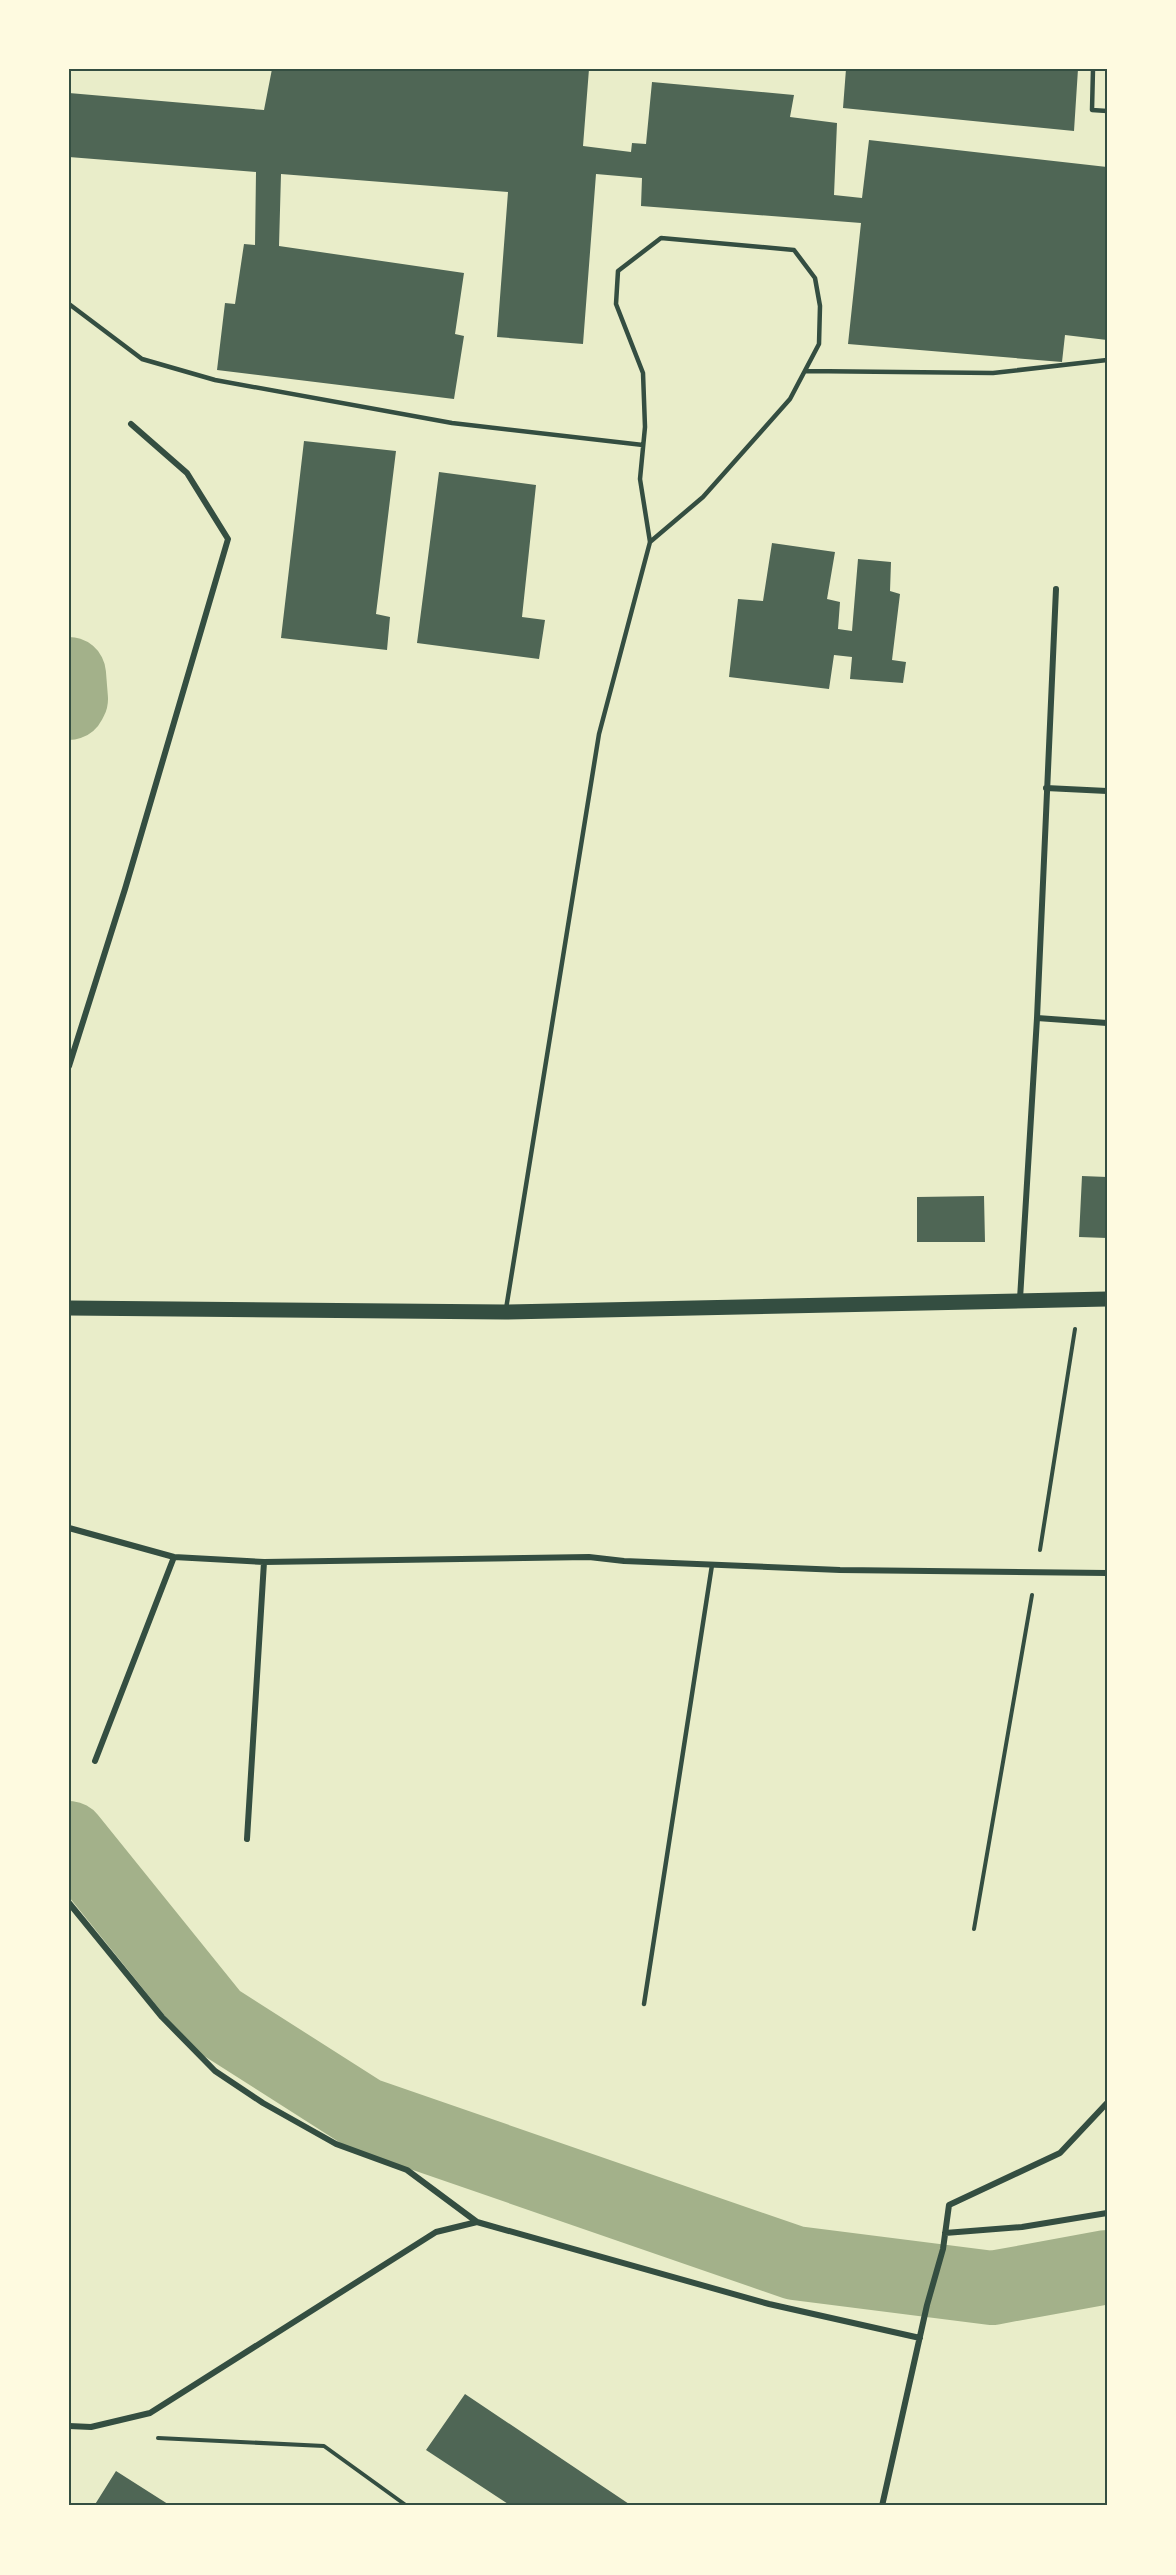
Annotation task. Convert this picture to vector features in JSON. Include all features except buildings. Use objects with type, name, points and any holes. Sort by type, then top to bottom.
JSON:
[{"type":"main road","points":[[69,1308],[505,1312],[1020,1299],[1107,1299]]},
{"type":"street","points":[[69,1066],[125,889],[228,539],[186,473],[130,424]]},
{"type":"street","points":[[1020,1299],[1037,1018],[1056,589]]},
{"type":"street","points":[[1046,788],[1107,791]]},
{"type":"street","points":[[1037,1018],[1107,1023]]},
{"type":"street","points":[[69,1528],[174,1557],[264,1562],[589,1557],[624,1561],[840,1570],[1107,1573]]},
{"type":"street","points":[[95,1761],[174,1557]]},
{"type":"street","points":[[247,1839],[264,1562]]},
{"type":"street","points":[[69,1903],[162,2017],[215,2071],[263,2103],[336,2144],[407,2170],[477,2222],[769,2304],[920,2338]]},
{"type":"street","points":[[882,2506],[927,2305],[943,2249],[949,2205],[1060,2153],[1107,2103]]},
{"type":"street","points":[[945,2234],[1022,2227],[1107,2213]]},
{"type":"street","points":[[69,2426],[91,2427],[150,2413],[436,2232],[477,2222]]},
{"type":"lane","points":[[1093,69],[1092,110],[1107,111]]},
{"type":"lane","points":[[505,1312],[599,734],[650,542],[640,479],[643,445],[643,373],[616,304],[618,271],[661,238],[794,250],[815,278],[820,306],[819,344],[790,399],[703,497],[650,542]]},
{"type":"lane","points":[[69,304],[142,359],[214,380],[452,423],[643,445]]},
{"type":"lane","points":[[805,371],[993,373],[1107,360]]},
{"type":"lane","points":[[644,2004],[712,1565]]},
{"type":"path","points":[[974,1929],[1036,1572],[1075,1328]]},
{"type":"path","points":[[157,2438],[324,2446],[406,2506]]},
{"type":"waterway","points":[[69,674],[71,699],[69,703]]},
{"type":"waterway","points":[[69,1838],[215,2019],[364,2114],[795,2263],[992,2288],[1107,2267]]}]
